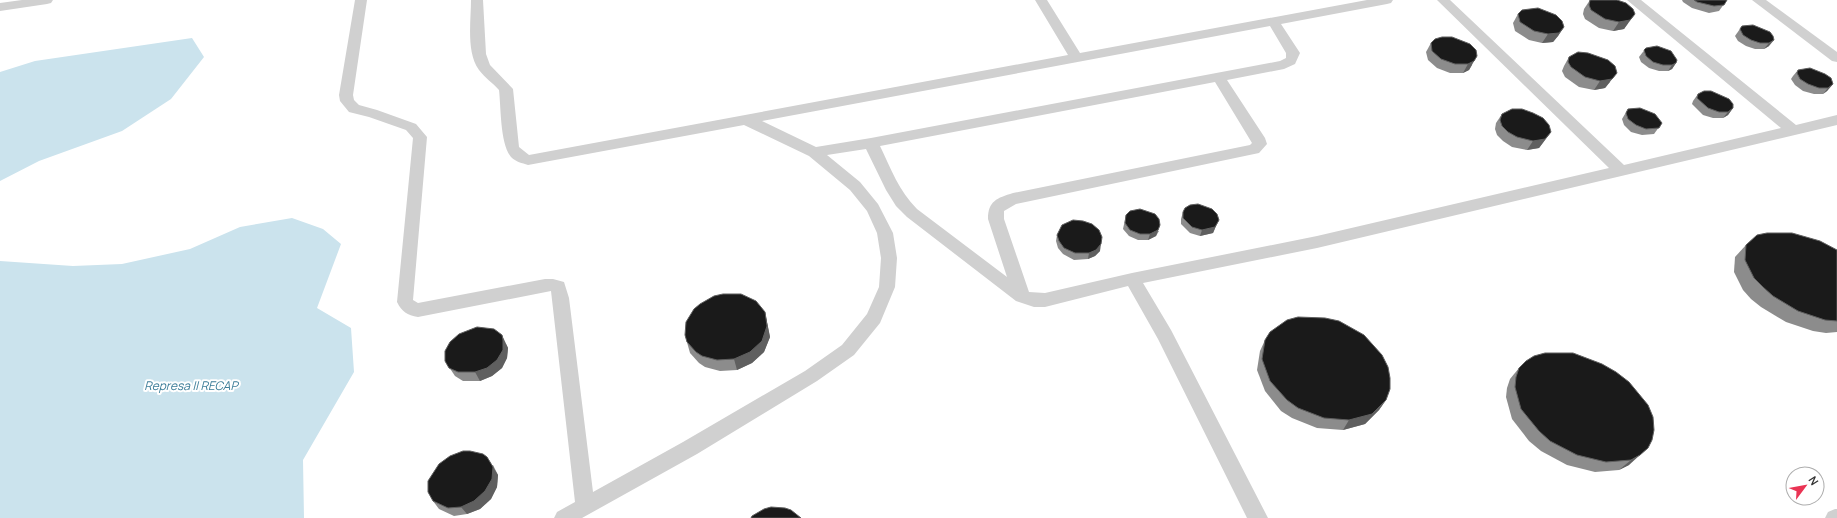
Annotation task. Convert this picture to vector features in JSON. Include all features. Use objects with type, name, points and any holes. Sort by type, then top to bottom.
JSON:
[{"type":"lane","points":[[0,7],[47,0]]},
{"type":"lane","points":[[361,0],[346,95],[347,101],[354,109],[372,113],[411,127],[420,137],[405,302],[411,309],[418,310],[545,285],[554,285],[558,287],[561,298],[585,507]]},
{"type":"lane","points":[[477,0],[480,57],[483,67],[502,84],[506,90],[512,146],[515,153],[521,158],[528,160],[1274,21],[1343,4],[1388,0]]},
{"type":"lane","points":[[1041,0],[1076,58]]},
{"type":"lane","points":[[1443,0],[1621,171]]},
{"type":"lane","points":[[1633,0],[1793,130]]},
{"type":"lane","points":[[1758,0],[1837,58]]},
{"type":"lane","points":[[814,152],[871,143],[1284,64],[1290,61],[1293,57],[1293,53],[1274,21]]},
{"type":"lane","points":[[1022,296],[996,219],[996,209],[1001,204],[1013,199],[1254,149],[1260,144],[1258,138],[1218,77]]},
{"type":"lane","points":[[564,518],[690,448],[811,376],[848,350],[874,318],[887,287],[889,258],[885,233],[873,208],[855,186],[814,152],[747,120]]},
{"type":"lane","points":[[871,143],[891,186],[901,202],[912,213],[1022,296],[1034,300],[1046,300],[1132,279],[1325,240],[1837,120]]},
{"type":"lane","points":[[1132,279],[1165,335],[1244,494],[1258,518]]},
{"type":"water","points":[[192,38],[204,57],[171,99],[122,131],[39,161],[0,181],[0,72],[35,61]]},
{"type":"water","name":"Represa II RECAP","points":[[292,218],[323,229],[341,244],[317,308],[351,328],[354,372],[303,460],[304,518],[0,518],[0,261],[73,266],[122,264],[190,249],[240,227]]},
{"type":"building","points":[[1590,0],[1617,0],[1626,3],[1633,9],[1635,14],[1630,20],[1619,22],[1605,19],[1591,10],[1589,5]]},
{"type":"building","points":[[1694,0],[1727,0],[1724,5],[1714,6]]},
{"type":"building","points":[[1538,8],[1556,15],[1562,21],[1564,27],[1559,33],[1548,34],[1534,31],[1520,22],[1518,14],[1522,10]]},
{"type":"building","points":[[1753,25],[1770,32],[1774,40],[1769,43],[1760,43],[1743,35],[1740,29],[1742,26]]},
{"type":"building","points":[[1452,37],[1470,44],[1476,50],[1477,56],[1474,61],[1468,64],[1455,64],[1441,59],[1432,51],[1431,43],[1435,39]]},
{"type":"building","points":[[1657,46],[1671,51],[1677,60],[1676,63],[1672,65],[1663,65],[1653,62],[1646,56],[1644,50],[1646,48]]},
{"type":"building","points":[[1578,52],[1588,53],[1608,60],[1615,66],[1617,73],[1612,79],[1600,81],[1585,77],[1571,67],[1568,62],[1569,57]]},
{"type":"building","points":[[1810,68],[1831,78],[1833,84],[1828,88],[1819,88],[1800,79],[1797,73],[1798,70]]},
{"type":"building","points":[[1704,91],[1711,91],[1729,99],[1733,104],[1733,108],[1728,112],[1719,112],[1708,108],[1697,98],[1698,94]]},
{"type":"building","points":[[1640,108],[1655,114],[1662,123],[1659,128],[1646,129],[1636,125],[1628,119],[1626,113],[1628,109]]},
{"type":"building","points":[[1512,109],[1522,109],[1543,118],[1549,125],[1551,132],[1545,139],[1533,141],[1517,137],[1508,132],[1502,126],[1500,120],[1502,114]]},
{"type":"building","points":[[1198,204],[1212,209],[1217,214],[1219,220],[1215,227],[1202,230],[1192,227],[1183,218],[1185,208],[1190,205]]},
{"type":"building","points":[[1140,209],[1155,214],[1159,219],[1160,225],[1158,230],[1150,234],[1140,234],[1130,230],[1125,223],[1126,215],[1130,211]]},
{"type":"building","points":[[1073,220],[1092,224],[1099,230],[1102,237],[1101,244],[1096,250],[1089,253],[1075,253],[1064,248],[1057,235],[1062,225]]},
{"type":"building","points":[[1767,233],[1792,233],[1820,241],[1837,250],[1837,321],[1825,320],[1798,311],[1773,296],[1754,278],[1745,260],[1746,245],[1757,235]]},
{"type":"building","points":[[723,294],[741,294],[756,301],[765,312],[767,326],[762,341],[750,352],[734,359],[717,360],[702,356],[687,342],[685,335],[686,322],[694,309],[700,304],[714,296]]},
{"type":"building","points":[[1298,317],[1325,318],[1339,321],[1364,335],[1382,355],[1388,367],[1390,389],[1386,400],[1372,414],[1349,420],[1324,418],[1298,408],[1287,400],[1270,381],[1262,359],[1265,340],[1270,332],[1287,320]]},
{"type":"building","points":[[477,327],[494,329],[502,335],[503,350],[497,360],[487,368],[475,372],[458,372],[449,368],[445,361],[445,351],[450,342],[459,334]]},
{"type":"building","points":[[1545,353],[1573,353],[1602,364],[1629,382],[1648,405],[1653,417],[1654,430],[1652,440],[1648,448],[1631,460],[1606,462],[1577,455],[1550,441],[1539,431],[1521,409],[1515,387],[1519,368],[1534,356]]},
{"type":"building","points":[[463,451],[483,454],[487,457],[493,467],[492,479],[485,491],[474,501],[461,507],[448,508],[433,501],[428,492],[428,481],[439,464],[450,456]]},
{"type":"building","points":[[771,507],[791,510],[801,518],[751,518],[764,509]]}]
